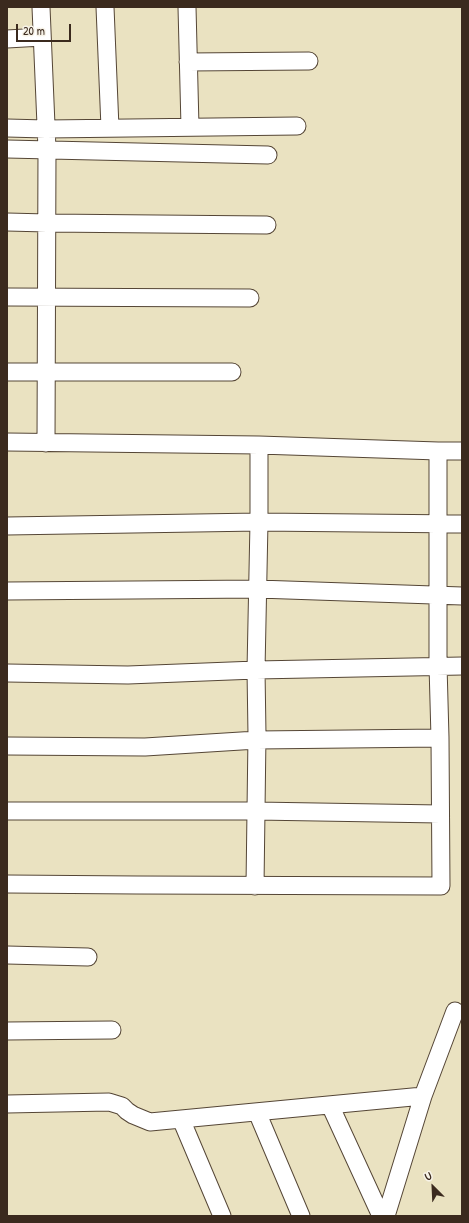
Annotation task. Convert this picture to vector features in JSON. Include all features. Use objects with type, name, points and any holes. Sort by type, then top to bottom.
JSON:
[{"type":"street","points":[[41,7],[47,149],[46,443]]},
{"type":"street","points":[[105,7],[110,128]]},
{"type":"street","points":[[187,7],[190,127]]},
{"type":"street","points":[[7,38],[42,37]]},
{"type":"street","points":[[188,62],[309,61]]},
{"type":"street","points":[[7,128],[46,129],[297,126]]},
{"type":"street","points":[[7,148],[268,155]]},
{"type":"street","points":[[7,222],[267,225]]},
{"type":"street","points":[[7,297],[250,298]]},
{"type":"street","points":[[7,372],[232,372]]},
{"type":"street","points":[[7,442],[259,445],[462,451]]},
{"type":"street","points":[[255,886],[259,445]]},
{"type":"street","points":[[7,884],[441,886],[438,665],[438,451]]},
{"type":"street","points":[[7,526],[259,522],[462,524]]},
{"type":"street","points":[[7,591],[258,589],[462,596]]},
{"type":"street","points":[[7,673],[128,676],[256,670],[438,665],[462,666]]},
{"type":"street","points":[[7,746],[145,747],[257,740],[440,738]]},
{"type":"street","points":[[7,811],[256,811],[440,814]]},
{"type":"street","points":[[7,955],[88,957]]},
{"type":"street","points":[[386,1216],[423,1096],[455,1011]]},
{"type":"street","points":[[7,1031],[112,1030]]},
{"type":"street","points":[[7,1104],[109,1102],[122,1106],[133,1115],[150,1122],[423,1096]]},
{"type":"street","points":[[330,1105],[381,1216]]},
{"type":"street","points":[[257,1112],[301,1216]]},
{"type":"street","points":[[180,1119],[222,1216]]}]
